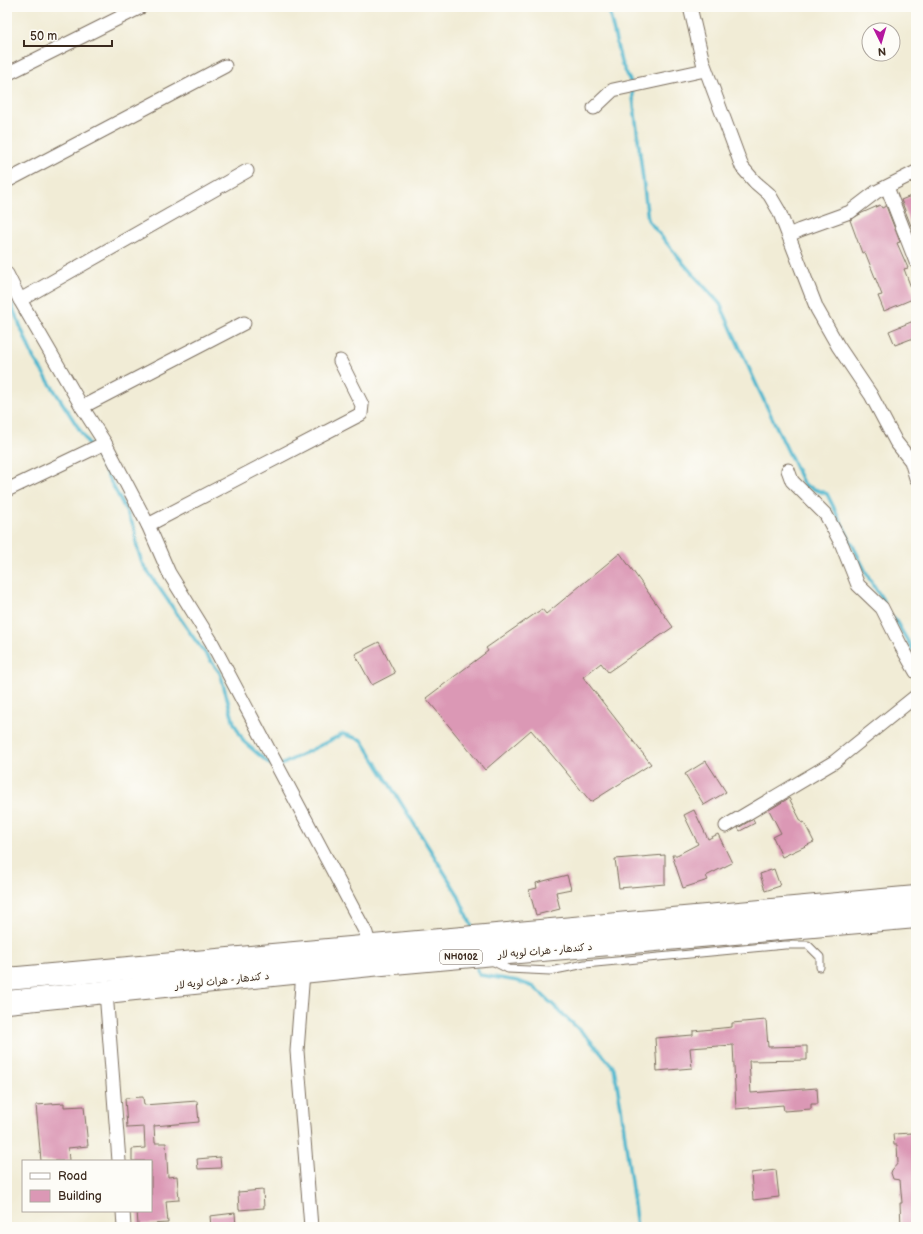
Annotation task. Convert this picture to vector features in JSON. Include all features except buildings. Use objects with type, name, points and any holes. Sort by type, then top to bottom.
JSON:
[{"type":"highway","name":"د کندهار - هرات لويه لار","points":[[7,1002],[303,972],[371,956],[480,955],[812,916],[916,897]]},
{"type":"highway","name":"د کندهار - هرات لويه لار","points":[[7,979],[371,956],[812,916],[916,917]]},
{"type":"highway","points":[[32,977],[36,999]]},
{"type":"street","points":[[7,74],[141,7]]},
{"type":"street","points":[[690,7],[705,70],[742,168],[769,194],[793,233],[817,309],[838,346],[871,395],[896,442],[911,461],[916,478]]},
{"type":"street","points":[[7,181],[225,66]]},
{"type":"street","points":[[594,108],[613,90],[705,70]]},
{"type":"street","points":[[20,300],[247,171]]},
{"type":"street","points":[[793,233],[850,212],[876,192],[916,172]]},
{"type":"street","points":[[887,187],[916,262]]},
{"type":"street","points":[[7,274],[20,300],[82,407],[98,447],[148,525],[169,573],[212,641],[366,933],[371,956]]},
{"type":"street","points":[[82,407],[244,323]]},
{"type":"street","points":[[148,525],[361,414],[362,405],[340,361]]},
{"type":"street","points":[[7,490],[98,447]]},
{"type":"street","points":[[788,470],[792,481],[826,516],[842,545],[858,585],[882,608],[916,672]]},
{"type":"street","points":[[726,826],[834,762],[916,696]]},
{"type":"street","points":[[303,972],[298,1051],[311,1227]]},
{"type":"street","points":[[106,992],[119,1160]]},
{"type":"street","points":[[123,1212],[124,1227]]},
{"type":"lane","points":[[480,955],[508,969],[550,971],[585,964],[642,958],[785,945],[808,945],[820,958],[820,967]]},
{"type":"waterway","points":[[608,7],[621,62],[631,83]]},
{"type":"waterway","points":[[632,89],[648,220],[683,263],[720,304],[804,485],[827,494],[869,578],[884,602]]},
{"type":"waterway","points":[[7,294],[33,357],[90,446]]},
{"type":"waterway","points":[[94,451],[134,527],[137,547],[142,563],[193,637],[220,673],[234,723],[244,742],[271,765]]},
{"type":"waterway","points":[[894,618],[916,655]]},
{"type":"waterway","points":[[281,765],[343,734],[362,740],[457,893],[473,929]]},
{"type":"waterway","points":[[477,969],[480,975],[518,981],[534,987],[587,1037],[614,1068],[621,1107],[637,1227]]}]
